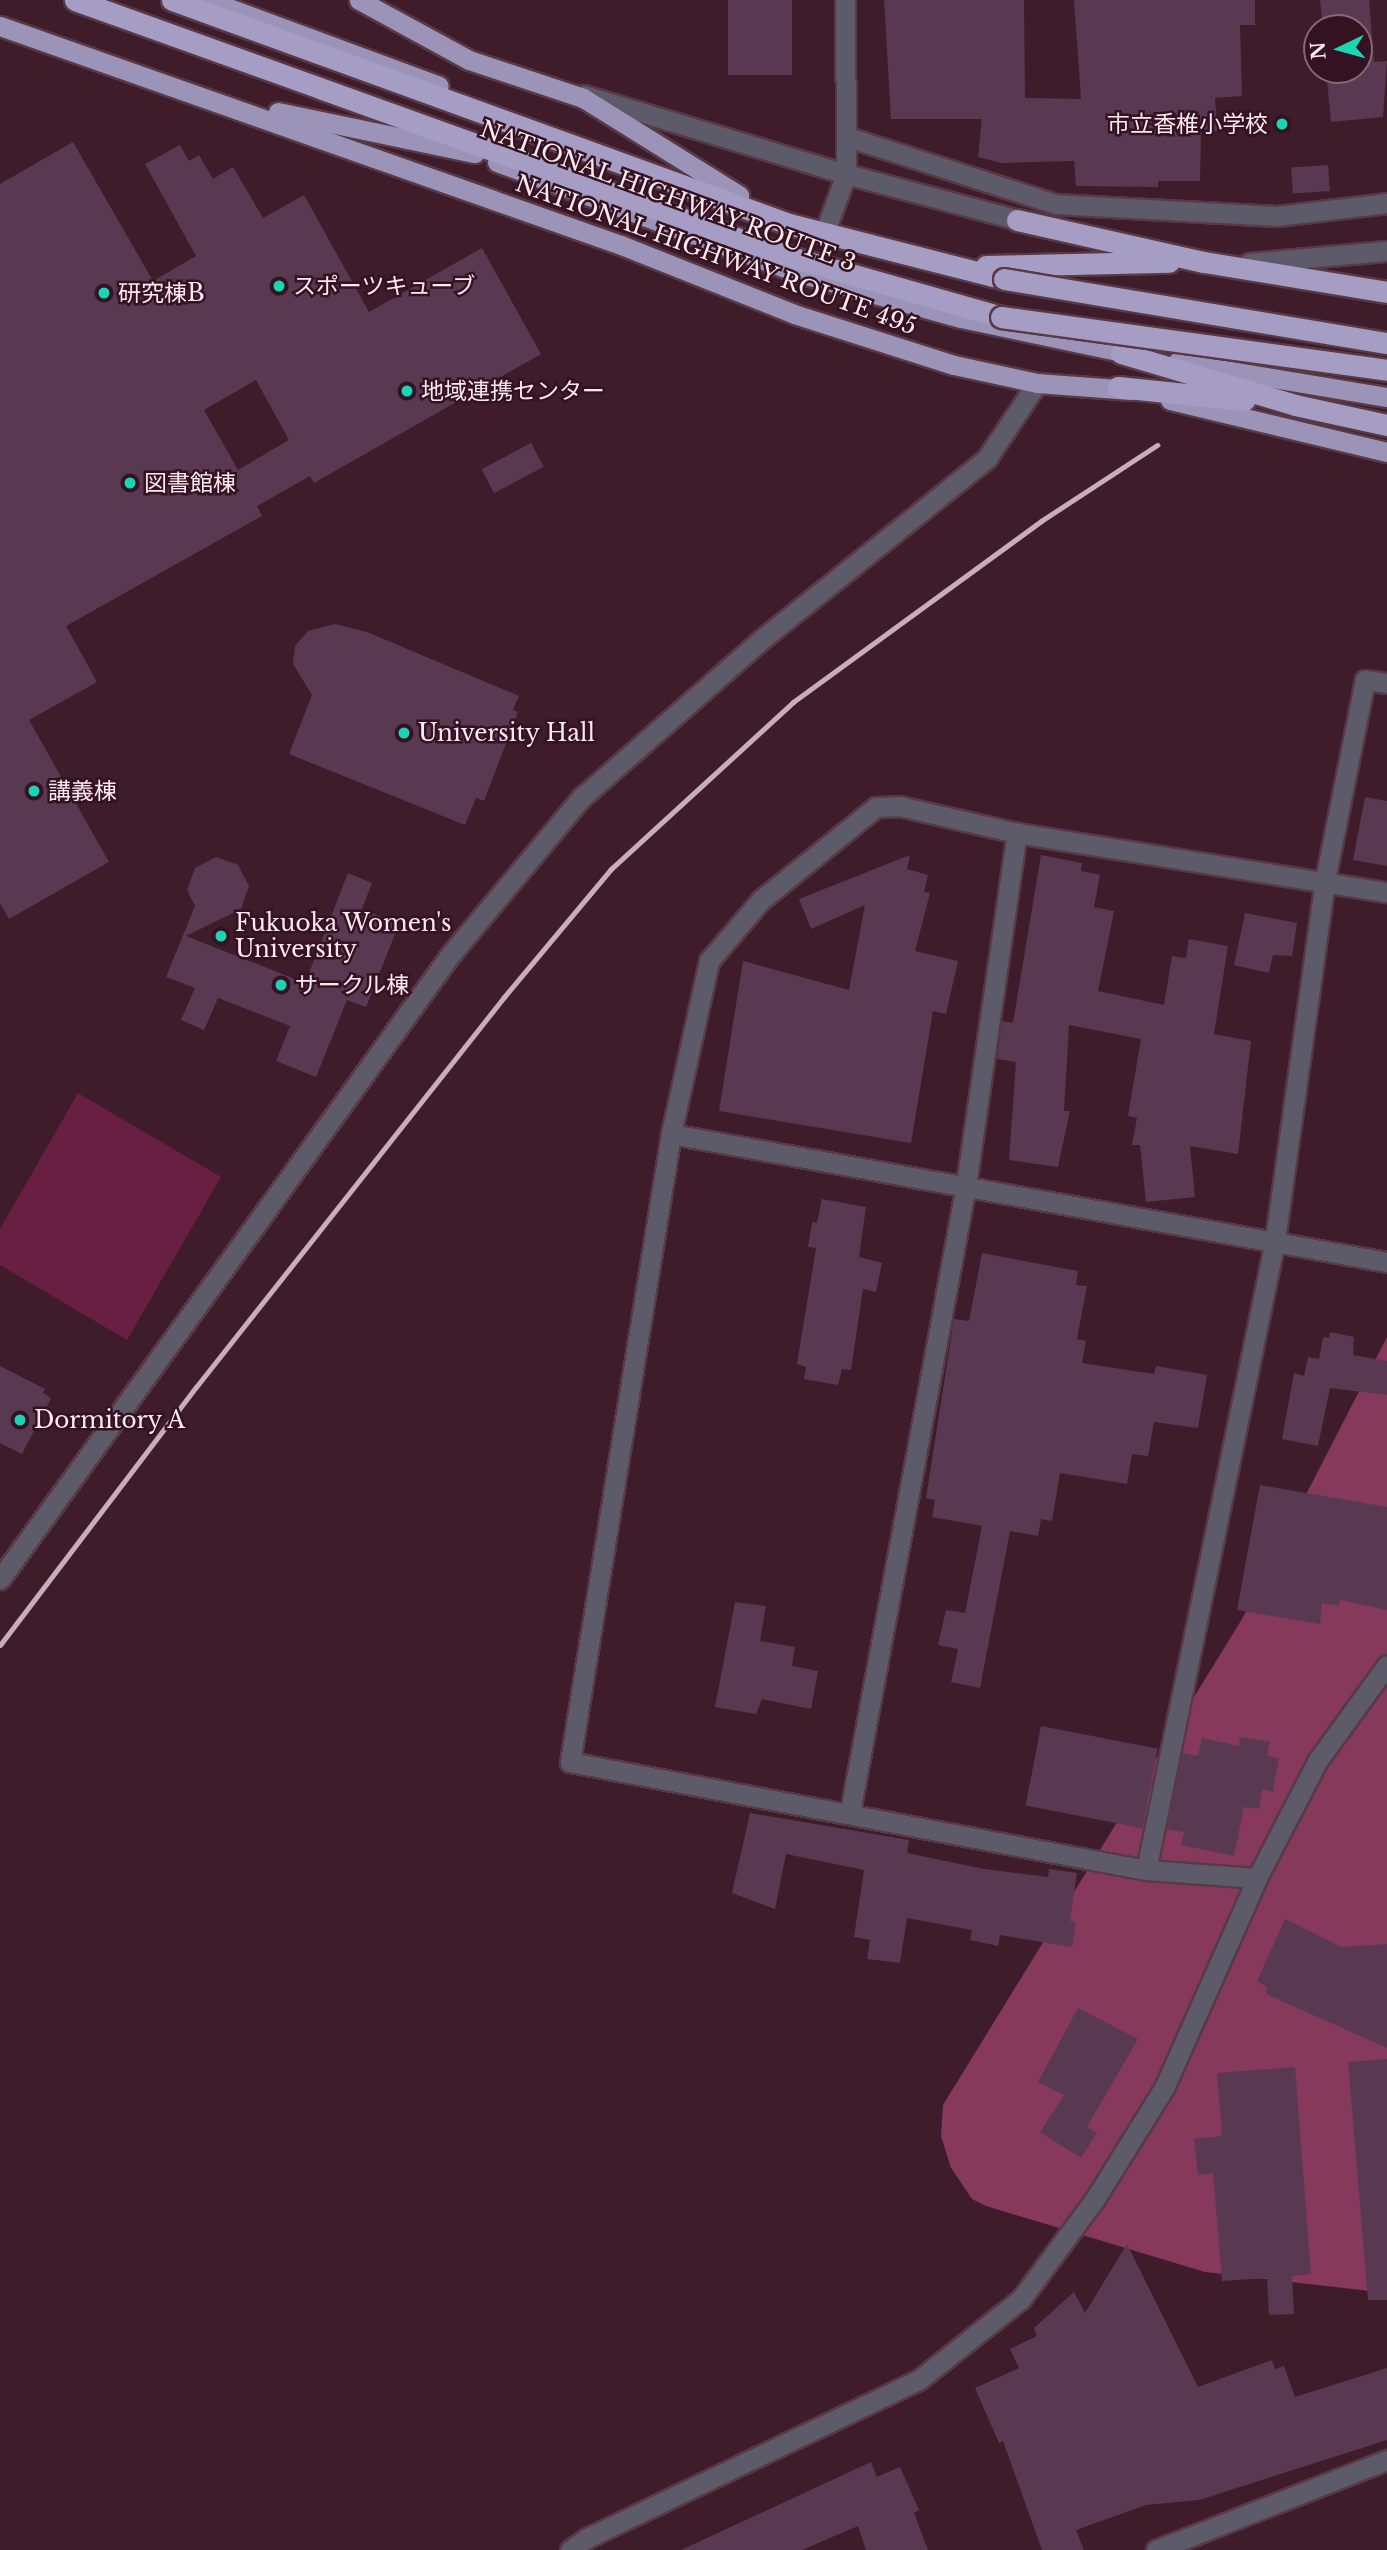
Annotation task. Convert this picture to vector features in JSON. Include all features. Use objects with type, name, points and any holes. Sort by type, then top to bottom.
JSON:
[{"type":"highway","name":"NATIONAL HIGHWAY ROUTE 3","points":[[75,0],[796,272],[961,318],[1121,353],[1387,397]]},
{"type":"highway","points":[[75,0],[759,247],[988,314],[1387,370]]},
{"type":"highway","points":[[172,0],[789,224],[1004,279],[1387,344]]},
{"type":"highway","name":"NATIONAL HIGHWAY ROUTE 3","points":[[207,0],[827,226],[986,266],[1387,336]]},
{"type":"highway","points":[[359,0],[470,60],[583,99],[739,195]]},
{"type":"highway","name":"NATIONAL HIGHWAY ROUTE 495","points":[[0,26],[621,245],[794,314],[954,365],[1037,383],[1118,387],[1387,452]]},
{"type":"highway","name":"NATIONAL HIGHWAY ROUTE 495","points":[[204,96],[475,153]]},
{"type":"highway","points":[[1017,220],[1204,262],[1387,292]]},
{"type":"highway","points":[[986,266],[1204,262]]},
{"type":"highway","points":[[1121,353],[1295,405],[1387,425]]},
{"type":"highway","points":[[1118,387],[1295,405]]},
{"type":"street","points":[[827,226],[846,174],[848,137],[845,0]]},
{"type":"street","points":[[470,60],[846,174],[1017,220],[1258,265],[1387,251]]},
{"type":"street","points":[[848,137],[1055,204],[1277,216],[1387,202]]},
{"type":"street","points":[[0,1579],[451,954],[581,797],[761,640],[987,458],[1037,383]]},
{"type":"street","points":[[1146,1870],[1275,1240],[1325,880],[1365,680],[1387,683]]},
{"type":"street","points":[[1257,1878],[1146,1870],[850,1812],[570,1762],[671,1134],[709,961],[761,900],[877,807],[899,806],[1017,833],[1387,892]]},
{"type":"street","points":[[850,1812],[966,1185],[1017,833]]},
{"type":"street","points":[[671,1134],[1387,1262]]},
{"type":"street","points":[[570,2550],[587,2538],[920,2379],[1021,2299],[1095,2199],[1165,2086],[1257,1878],[1318,1760],[1387,1665]]},
{"type":"street","points":[[1156,2550],[1387,2460]]},
{"type":"shaded area","points":[[78,1093],[221,1177],[127,1340],[0,1265],[0,1229]]},
{"type":"shaded area","points":[[1387,1337],[1387,2293],[1205,2272],[986,2206],[972,2199],[951,2168],[941,2136],[943,2105],[1242,1619]]},
{"type":"building","points":[[728,0],[792,0],[792,75],[728,75]]},
{"type":"building","points":[[884,0],[1024,0],[1025,98],[1081,99],[1074,0],[1255,0],[1255,25],[1240,25],[1242,96],[1215,98],[1217,131],[1201,132],[1200,181],[1158,181],[1158,187],[1076,186],[1074,161],[1001,163],[978,157],[982,119],[891,119]]},
{"type":"building","points":[[1320,0],[1369,0],[1370,14],[1322,14]]},
{"type":"building","points":[[1373,50],[1374,62],[1387,61],[1383,117],[1331,122],[1327,84],[1373,84]]},
{"type":"building","points":[[73,142],[153,281],[196,256],[145,164],[180,145],[189,161],[199,155],[213,179],[233,167],[263,218],[304,195],[369,312],[482,248],[541,354],[314,483],[310,476],[257,506],[262,516],[66,626],[97,682],[29,720],[109,862],[9,919],[0,903],[0,184]],"holes":[[[256,380],[289,440],[238,470],[204,410]]]},
{"type":"building","points":[[1328,165],[1330,191],[1293,194],[1291,168]]},
{"type":"building","points":[[531,443],[544,467],[494,493],[482,469]]},
{"type":"building","name":"University Hall","points":[[335,624],[367,632],[519,696],[513,710],[518,712],[484,801],[476,798],[465,825],[289,754],[312,695],[293,664],[295,646],[308,631]]},
{"type":"building","points":[[1365,797],[1387,801],[1387,866],[1353,860]]},
{"type":"building","points":[[910,855],[907,869],[928,875],[924,892],[930,893],[915,951],[958,961],[946,1014],[933,1011],[911,1143],[719,1111],[743,961],[849,990],[865,905],[811,929],[799,899]]},
{"type":"building","points":[[1041,855],[1082,863],[1081,871],[1100,875],[1094,907],[1114,911],[1098,991],[1164,1005],[1172,956],[1186,958],[1189,939],[1228,946],[1214,1034],[1251,1041],[1238,1154],[1190,1146],[1195,1197],[1146,1202],[1140,1145],[1132,1145],[1137,1118],[1128,1116],[1141,1039],[1069,1025],[1064,1111],[1070,1111],[1058,1167],[1009,1160],[1016,1062],[997,1059],[1002,1021],[1013,1023]]},
{"type":"building","name":"サークル棟","points":[[216,857],[238,865],[249,886],[241,909],[186,936],[305,983],[348,873],[372,883],[362,909],[399,924],[366,1007],[347,1000],[316,1077],[276,1061],[290,1026],[218,998],[204,1030],[181,1020],[195,988],[166,977],[195,906],[187,890],[195,868]]},
{"type":"building","points":[[1245,913],[1297,923],[1292,956],[1273,955],[1269,973],[1234,965]]},
{"type":"building","points":[[822,1199],[866,1207],[859,1257],[882,1263],[876,1292],[863,1289],[851,1370],[842,1369],[838,1385],[804,1379],[806,1367],[797,1364],[816,1248],[808,1247],[812,1222],[817,1223]]},
{"type":"building","points":[[982,1253],[1078,1271],[1076,1285],[1087,1286],[1077,1339],[1086,1341],[1082,1363],[1154,1374],[1156,1366],[1207,1375],[1198,1428],[1154,1422],[1148,1456],[1132,1454],[1127,1484],[1060,1473],[1052,1521],[1041,1519],[1038,1536],[1010,1531],[980,1688],[951,1682],[958,1649],[938,1645],[946,1610],[965,1613],[982,1526],[932,1517],[935,1500],[926,1498],[954,1319],[969,1321]]},
{"type":"building","points":[[1330,1332],[1354,1337],[1353,1355],[1387,1361],[1387,1395],[1330,1388],[1318,1446],[1282,1439],[1294,1373],[1304,1376],[1308,1357],[1319,1359],[1323,1337],[1329,1338]]},
{"type":"building","name":"Dormitory A","points":[[0,1366],[45,1389],[43,1393],[51,1398],[22,1454],[0,1443]]},
{"type":"building","points":[[1260,1485],[1387,1507],[1387,1610],[1340,1600],[1339,1606],[1322,1603],[1320,1624],[1237,1610]]},
{"type":"building","points":[[735,1602],[766,1606],[760,1641],[795,1647],[792,1666],[818,1671],[811,1709],[762,1699],[756,1714],[715,1707]]},
{"type":"building","points":[[1041,1726],[1158,1749],[1142,1828],[1026,1806]]},
{"type":"building","points":[[1240,1737],[1270,1742],[1267,1756],[1279,1758],[1273,1792],[1262,1789],[1259,1809],[1244,1807],[1234,1856],[1181,1845],[1184,1832],[1167,1829],[1182,1753],[1198,1756],[1202,1738],[1239,1746]]},
{"type":"building","points":[[750,1813],[909,1840],[907,1853],[984,1869],[1048,1877],[1049,1869],[1077,1873],[1070,1921],[1076,1923],[1072,1947],[1000,1935],[998,1946],[970,1940],[972,1930],[907,1918],[900,1963],[867,1959],[870,1940],[854,1937],[864,1870],[786,1854],[775,1909],[732,1893]]},
{"type":"building","points":[[1285,1919],[1341,1947],[1387,1944],[1387,2048],[1266,1994],[1267,1987],[1257,1981]]},
{"type":"building","points":[[1078,2008],[1138,2039],[1087,2127],[1097,2133],[1081,2158],[1040,2132],[1064,2095],[1038,2082]]},
{"type":"building","points":[[1387,2059],[1387,2300],[1368,2300],[1348,2062]]},
{"type":"building","points":[[1295,2067],[1311,2274],[1292,2276],[1294,2314],[1269,2315],[1267,2278],[1222,2281],[1213,2173],[1198,2175],[1194,2139],[1222,2136],[1217,2073]]},
{"type":"building","points":[[1127,2244],[1198,2387],[1272,2360],[1275,2369],[1284,2366],[1295,2397],[1387,2368],[1387,2440],[1199,2500],[1146,2505],[1076,2530],[1084,2550],[1042,2550],[1003,2441],[999,2443],[975,2388],[1019,2368],[1010,2349],[1037,2336],[1034,2328],[1074,2292],[1085,2313]]},
{"type":"building","points":[[871,2462],[877,2477],[900,2467],[919,2510],[914,2513],[928,2550],[866,2550],[858,2526],[802,2550],[681,2550]]},
{"type":"railway","points":[[0,1645],[196,1387],[504,997],[611,869],[793,702],[1041,521],[1157,445]]},
{"type":"place","name":"市立香椎小学校","points":[[1282,124]]},
{"type":"place","name":"スポーツキューブ","points":[[279,286]]},
{"type":"place","name":"研究棟B","points":[[104,293]]},
{"type":"place","name":"地域連携センター","points":[[407,391]]},
{"type":"place","name":"図書館棟","points":[[130,483]]},
{"type":"place","name":"University Hall","points":[[404,733]]},
{"type":"place","name":"講義棟","points":[[34,791]]},
{"type":"place","name":"Fukuoka Women's University","points":[[221,936]]},
{"type":"place","name":"サークル棟","points":[[281,985]]},
{"type":"place","name":"Dormitory A","points":[[20,1420]]}]
